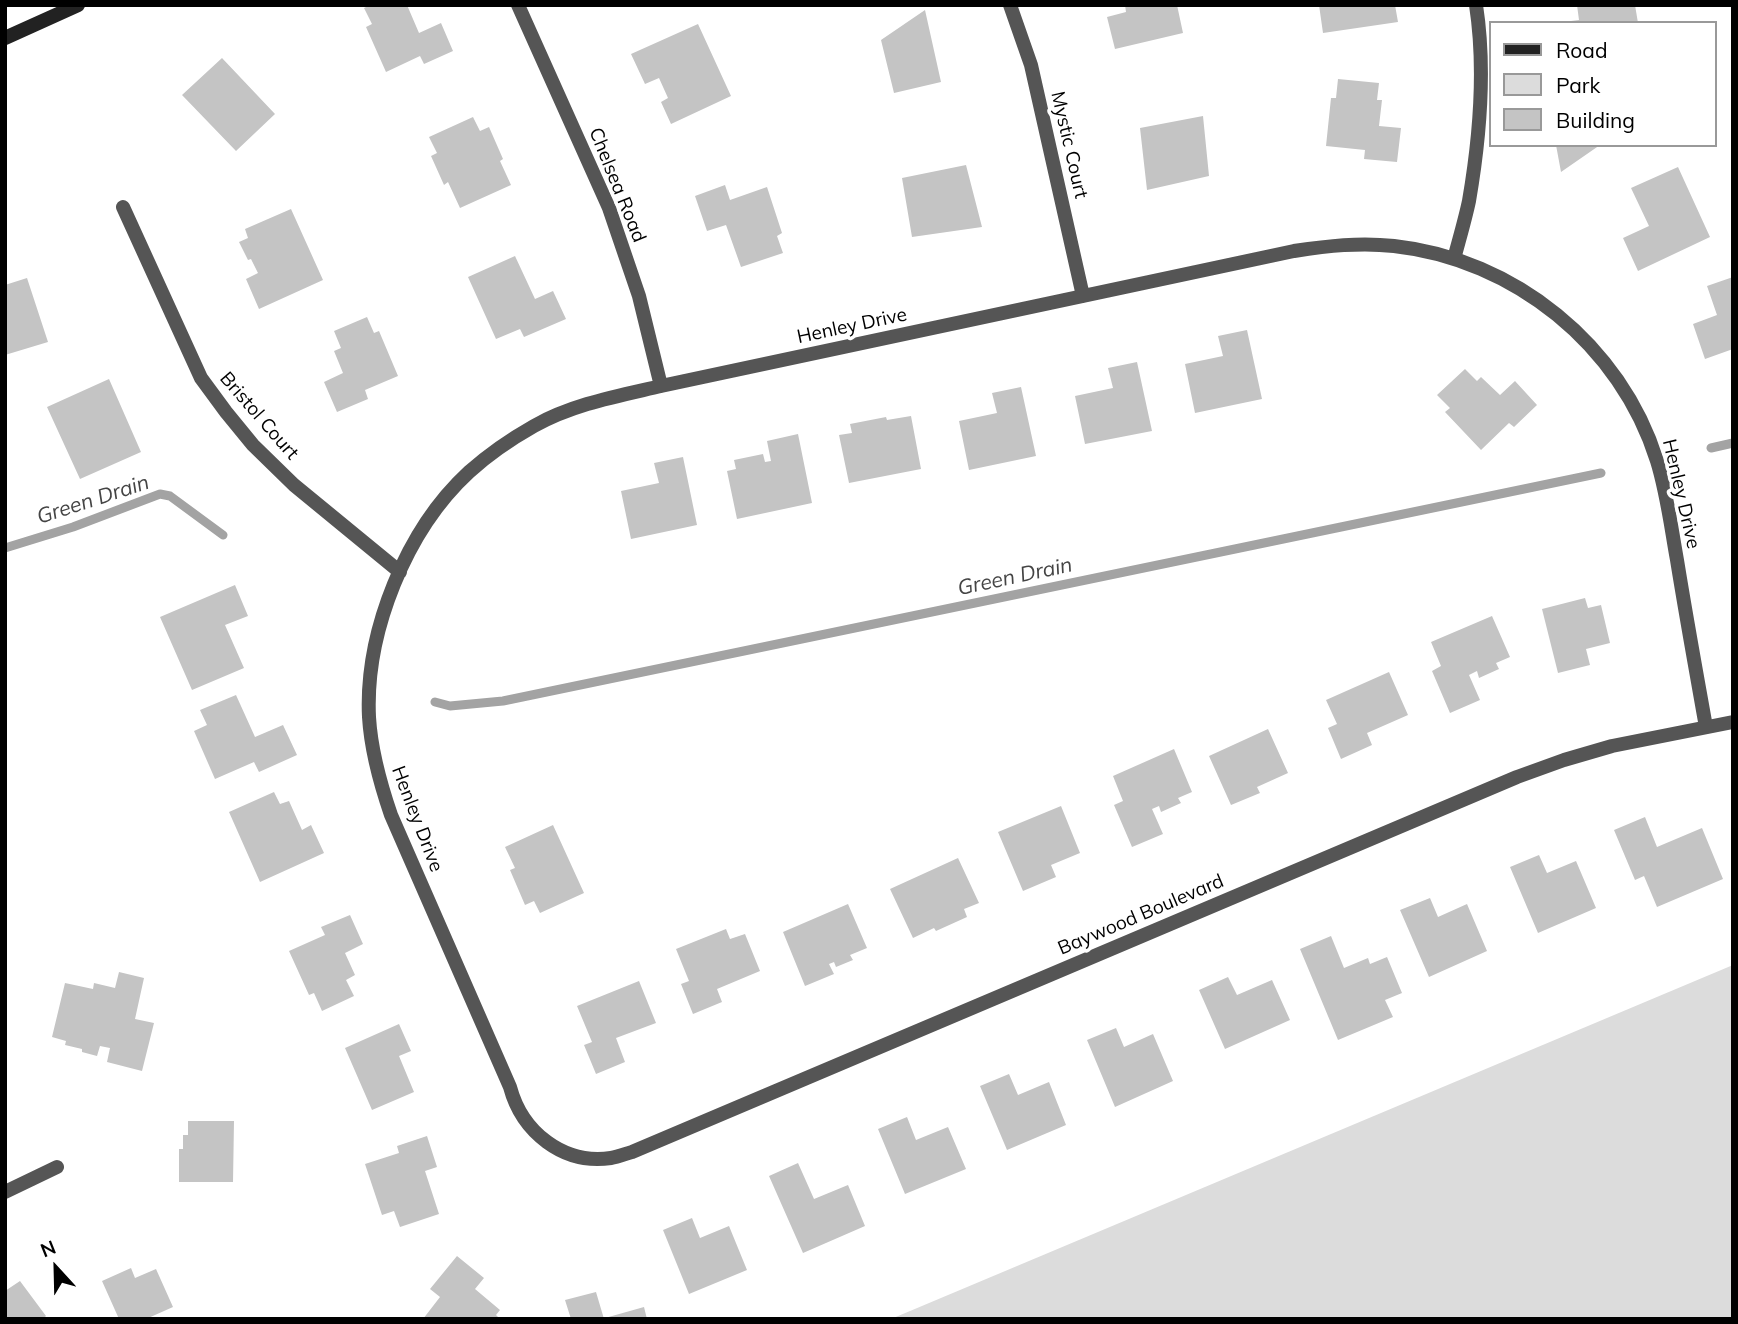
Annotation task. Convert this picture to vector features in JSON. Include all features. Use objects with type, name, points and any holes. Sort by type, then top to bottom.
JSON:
[{"type":"street","points":[[5,38],[78,5]]},
{"type":"street","name":"Chelsea Road","points":[[518,5],[609,208],[639,296],[661,386]]},
{"type":"street","name":"Mystic Court","points":[[1010,5],[1031,65],[1083,296]]},
{"type":"street","points":[[1454,259],[1469,203],[1479,131],[1481,74],[1476,5]]},
{"type":"street","name":"Bristol Court","points":[[123,207],[201,378],[226,412],[253,445],[294,485],[400,572]]},
{"type":"street","name":"Henley Drive","points":[[572,1154],[555,1148],[537,1135],[522,1117],[381,787],[372,744],[369,687],[382,617],[417,537],[441,503],[468,473],[501,447],[536,425],[573,408],[661,386],[1294,251],[1326,246],[1392,246],[1454,259],[1484,270],[1549,307],[1581,335],[1603,360],[1632,403],[1657,461],[1667,501],[1706,727]]},
{"type":"street","name":"Baywood Boulevard","points":[[572,1154],[588,1158],[610,1158],[632,1152],[1564,760],[1612,746],[1733,722]]},
{"type":"street","points":[[5,1192],[58,1167]]},
{"type":"green space","points":[[1733,965],[1733,1319],[891,1319]]},
{"type":"building","points":[[370,5],[407,5],[419,33],[441,23],[453,51],[424,64],[420,56],[386,72],[366,27],[372,24],[364,8]]},
{"type":"building","points":[[1125,5],[1177,5],[1183,33],[1115,49],[1107,17],[1126,12]]},
{"type":"building","points":[[1319,5],[1395,5],[1398,22],[1323,33]]},
{"type":"building","points":[[1577,5],[1635,5],[1638,21],[1571,21],[1579,20]]},
{"type":"building","points":[[925,10],[941,82],[894,93],[881,40]]},
{"type":"building","points":[[698,24],[731,96],[671,124],[661,102],[668,98],[659,78],[645,84],[631,54]]},
{"type":"building","points":[[222,58],[275,114],[236,151],[182,95]]},
{"type":"building","points":[[1338,79],[1379,83],[1377,100],[1382,100],[1379,126],[1401,128],[1397,162],[1364,159],[1365,150],[1326,146],[1331,98],[1336,98]]},
{"type":"building","points":[[1203,116],[1209,176],[1147,190],[1140,128]]},
{"type":"building","points":[[473,117],[480,131],[489,127],[511,185],[460,208],[448,182],[444,185],[431,156],[437,153],[429,137]]},
{"type":"building","points":[[1556,147],[1597,147],[1561,172]]},
{"type":"building","points":[[966,165],[982,227],[912,237],[902,178]]},
{"type":"building","points":[[1678,167],[1710,237],[1638,271],[1623,238],[1649,226],[1631,188]]},
{"type":"building","points":[[725,185],[730,200],[767,187],[782,233],[777,236],[783,253],[741,267],[726,225],[707,231],[695,196]]},
{"type":"building","points":[[291,209],[323,280],[259,309],[246,279],[258,273],[239,242],[248,238],[245,229]]},
{"type":"building","points":[[515,256],[535,299],[553,291],[566,319],[524,337],[520,329],[496,339],[468,277]]},
{"type":"building","points":[[1733,277],[1733,349],[1705,359],[1693,324],[1717,315],[1707,286]]},
{"type":"building","points":[[27,278],[48,342],[5,355],[5,285]]},
{"type":"building","points":[[367,317],[374,333],[379,331],[398,376],[365,390],[368,399],[337,412],[324,382],[343,373],[334,351],[341,348],[334,331]]},
{"type":"building","points":[[1247,330],[1262,399],[1195,413],[1185,364],[1223,356],[1218,336]]},
{"type":"building","points":[[1137,362],[1152,431],[1085,444],[1075,396],[1113,388],[1108,368]]},
{"type":"building","points":[[1465,369],[1477,381],[1481,377],[1500,395],[1515,381],[1537,405],[1514,427],[1509,423],[1481,450],[1445,412],[1450,408],[1437,395]]},
{"type":"building","points":[[109,379],[141,452],[80,479],[47,407]]},
{"type":"building","points":[[1021,387],[1036,456],[969,470],[959,421],[997,413],[992,393]]},
{"type":"building","points":[[911,416],[921,469],[849,483],[839,435],[852,433],[850,424],[886,417],[887,420]]},
{"type":"building","points":[[798,434],[812,503],[737,519],[727,471],[736,469],[734,460],[763,454],[765,462],[771,461],[767,441]]},
{"type":"building","points":[[683,457],[697,525],[631,539],[621,491],[659,483],[654,463]]},
{"type":"building","points":[[235,585],[248,616],[225,625],[244,668],[192,690],[160,617]]},
{"type":"building","points":[[1585,598],[1588,608],[1601,605],[1610,643],[1586,649],[1590,665],[1558,673],[1542,609]]},
{"type":"building","points":[[1492,616],[1510,657],[1496,663],[1499,669],[1479,678],[1477,671],[1469,675],[1480,700],[1450,713],[1432,671],[1441,666],[1431,642]]},
{"type":"building","points":[[1389,672],[1408,715],[1367,733],[1372,745],[1341,759],[1328,728],[1337,724],[1326,700]]},
{"type":"building","points":[[236,695],[255,737],[283,725],[297,755],[259,772],[254,762],[215,779],[194,731],[207,725],[200,710]]},
{"type":"building","points":[[1268,729],[1288,773],[1257,787],[1260,793],[1231,805],[1209,756]]},
{"type":"building","points":[[1174,749],[1192,792],[1178,798],[1181,803],[1161,812],[1159,806],[1152,809],[1163,834],[1132,847],[1114,805],[1123,801],[1113,776]]},
{"type":"building","points":[[274,792],[280,804],[289,801],[302,830],[311,825],[324,853],[260,882],[229,812]]},
{"type":"building","points":[[1061,806],[1080,853],[1051,865],[1056,877],[1023,891],[998,832]]},
{"type":"building","points":[[1645,817],[1657,847],[1702,828],[1723,879],[1657,907],[1644,876],[1635,880],[1614,830]]},
{"type":"building","points":[[553,825],[584,893],[540,913],[534,901],[525,905],[510,870],[515,868],[505,847]]},
{"type":"building","points":[[1539,855],[1547,873],[1576,861],[1596,908],[1538,933],[1510,867]]},
{"type":"building","points":[[958,858],[979,903],[964,909],[967,917],[913,938],[890,889]]},
{"type":"building","points":[[1430,898],[1438,917],[1467,904],[1487,951],[1429,977],[1400,910]]},
{"type":"building","points":[[848,904],[867,948],[850,955],[853,960],[836,967],[834,962],[829,964],[834,974],[805,986],[783,932]]},
{"type":"building","points":[[350,915],[363,944],[345,953],[355,975],[346,980],[354,996],[322,1011],[314,993],[309,995],[289,951],[325,935],[321,927]]},
{"type":"building","points":[[726,929],[730,939],[745,934],[760,971],[717,989],[722,1002],[693,1014],[681,984],[689,981],[676,949]]},
{"type":"building","points":[[1331,936],[1344,968],[1368,958],[1370,964],[1387,957],[1402,993],[1385,1000],[1393,1017],[1338,1040],[1300,949]]},
{"type":"building","points":[[119,972],[144,978],[135,1019],[154,1023],[142,1071],[107,1062],[110,1048],[100,1046],[97,1056],[65,1045],[66,1041],[52,1037],[65,983],[93,989],[94,983],[115,988]]},
{"type":"building","points":[[1228,977],[1237,995],[1272,980],[1290,1020],[1225,1049],[1199,990]]},
{"type":"building","points":[[639,981],[656,1023],[616,1038],[625,1062],[596,1074],[584,1045],[592,1042],[577,1006]]},
{"type":"building","points":[[399,1024],[411,1051],[399,1056],[414,1092],[372,1110],[345,1048]]},
{"type":"building","points":[[1116,1028],[1124,1047],[1153,1034],[1173,1081],[1115,1107],[1087,1040]]},
{"type":"building","points":[[1009,1074],[1018,1095],[1049,1082],[1066,1125],[1007,1150],[980,1086]]},
{"type":"building","points":[[907,1117],[916,1140],[948,1127],[966,1169],[905,1194],[878,1129]]},
{"type":"building","points":[[188,1121],[234,1121],[233,1182],[179,1182],[179,1149],[183,1149],[183,1135],[188,1135]]},
{"type":"building","points":[[427,1136],[437,1167],[425,1171],[439,1214],[400,1227],[394,1211],[382,1215],[365,1164],[399,1153],[397,1146]]},
{"type":"building","points":[[798,1163],[814,1199],[848,1185],[865,1226],[803,1253],[769,1176]]},
{"type":"building","points":[[692,1218],[700,1238],[729,1226],[747,1270],[689,1294],[663,1230]]},
{"type":"building","points":[[457,1256],[484,1278],[475,1289],[500,1310],[496,1315],[500,1319],[423,1319],[440,1297],[430,1289]]},
{"type":"building","points":[[131,1268],[135,1278],[156,1269],[173,1307],[146,1319],[119,1319],[102,1281]]},
{"type":"building","points":[[20,1281],[46,1316],[43,1319],[5,1319],[5,1291]]},
{"type":"building","points":[[596,1292],[604,1319],[571,1319],[565,1300]]},
{"type":"building","points":[[644,1307],[647,1319],[605,1319],[605,1318]]},
{"type":"waterway","name":"Green Drain","points":[[1711,448],[1733,443]]},
{"type":"waterway","name":"Green Drain","points":[[435,702],[450,706],[503,701],[1601,473]]},
{"type":"waterway","name":"Green Drain","points":[[5,548],[73,527],[160,494],[170,496],[223,535]]}]
